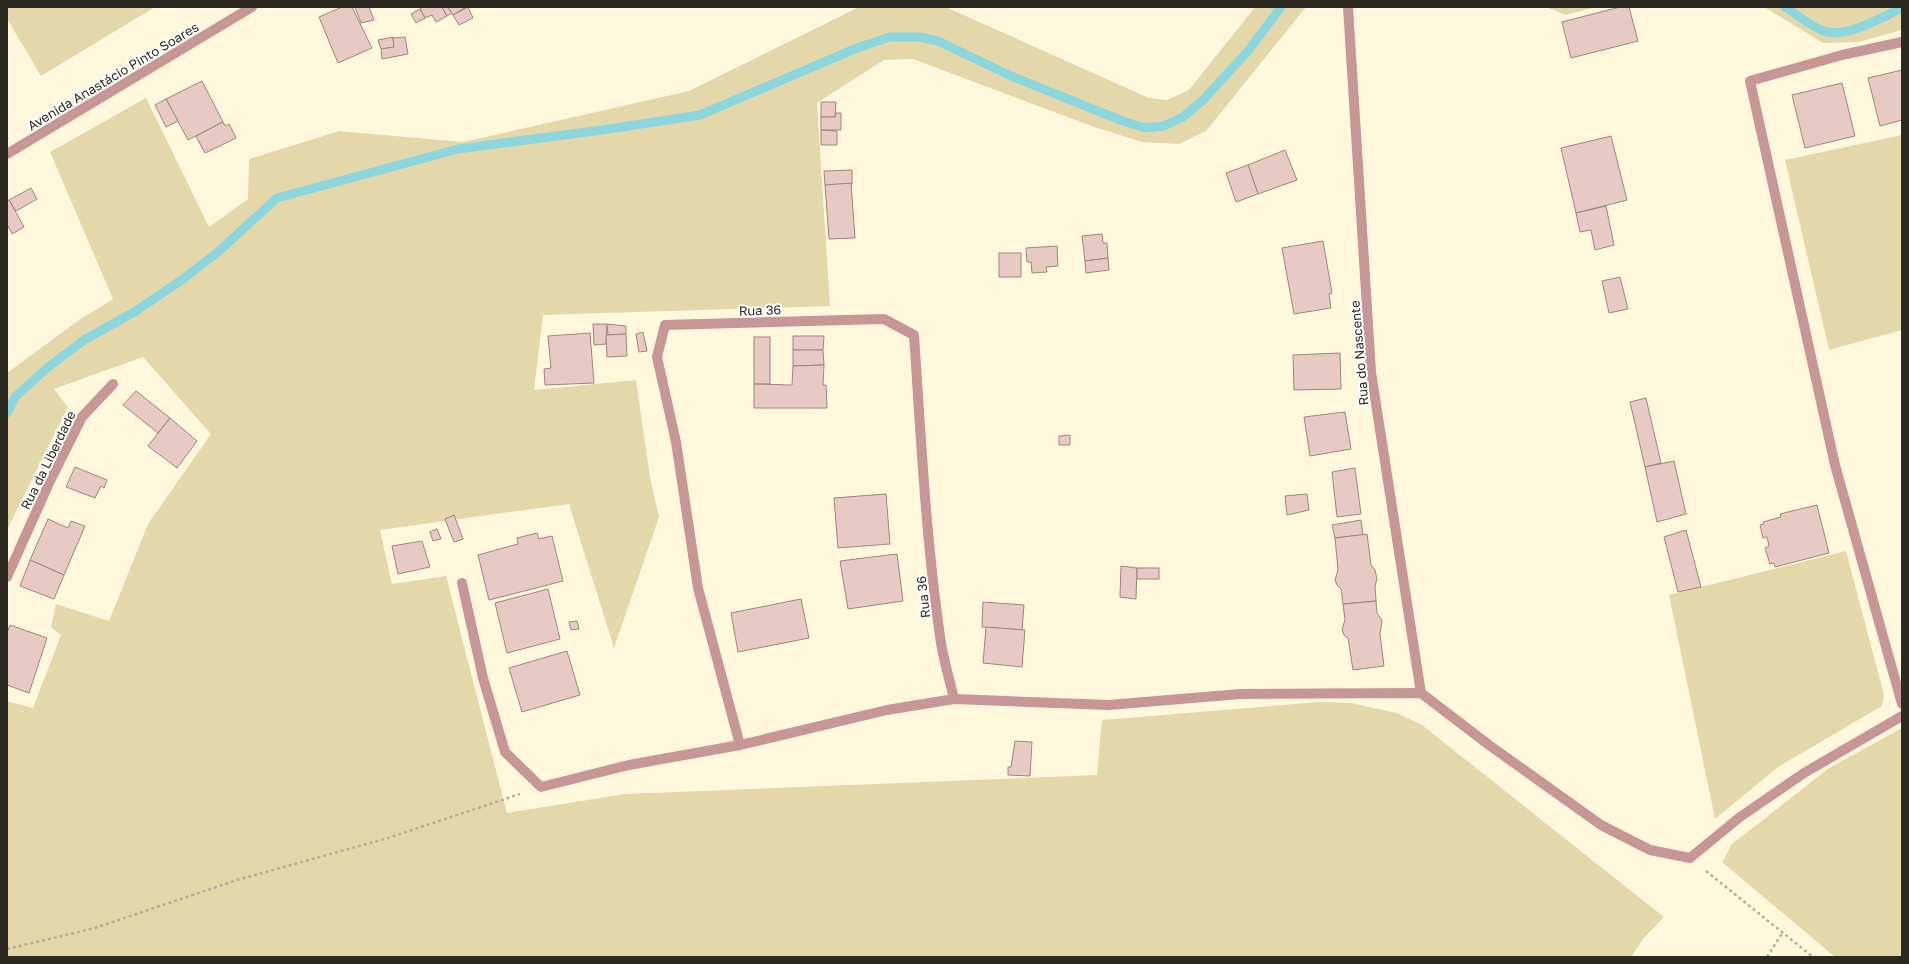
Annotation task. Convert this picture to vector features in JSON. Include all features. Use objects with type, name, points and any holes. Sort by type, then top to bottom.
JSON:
[{"type":"street","name":"Avenida Anastácio Pinto Soares","points":[[7,154],[252,7]]},
{"type":"street","name":"Rua do Nascente","points":[[1348,7],[1371,372],[1421,693]]},
{"type":"street","points":[[1902,42],[1842,55],[1750,81],[1834,465],[1902,704]]},
{"type":"street","name":"Rua 36","points":[[740,745],[698,588],[676,442],[657,357],[665,325],[884,319],[914,335],[920,428],[932,565],[941,644],[954,700]]},
{"type":"street","name":"Rua da Liberdade","points":[[7,577],[50,480],[82,417],[113,384]]},
{"type":"street","points":[[462,583],[483,678],[505,752],[541,787],[629,765],[740,745],[887,710],[954,700],[1109,705],[1240,694],[1421,693],[1489,746],[1601,825],[1650,850],[1690,858],[1740,816],[1804,773],[1902,716]]},
{"type":"path","points":[[7,949],[95,928],[237,880],[388,838],[541,787]]},
{"type":"path","points":[[1690,858],[1813,957]]},
{"type":"path","points":[[1767,957],[1782,932]]},
{"type":"shaded area","points":[[7,7],[155,7],[41,76],[7,19]]},
{"type":"shaded area","points":[[946,7],[1149,98],[1167,100],[1189,90],[1255,7],[1306,7],[1206,131],[1179,144],[1142,142],[1094,127],[913,59],[884,60],[817,103],[830,306],[543,315],[534,390],[636,380],[650,477],[659,517],[614,648],[569,504],[380,530],[392,584],[446,576],[507,813],[625,794],[1097,775],[1102,720],[1319,702],[1351,703],[1397,713],[1422,725],[1664,917],[1644,938],[1631,957],[7,957],[7,701],[33,708],[61,635],[51,627],[56,604],[109,621],[148,524],[211,434],[143,357],[54,389],[68,407],[7,530],[7,373],[79,320],[113,299],[50,152],[146,98],[209,227],[248,199],[249,159],[339,131],[463,142],[689,91],[857,8]]},
{"type":"shaded area","points":[[1546,7],[1597,7],[1565,15]]},
{"type":"shaded area","points":[[1764,7],[1902,7],[1902,30],[1859,42],[1823,43]]},
{"type":"shaded area","points":[[1902,135],[1902,330],[1829,350],[1785,160]]},
{"type":"shaded area","points":[[1846,551],[1884,695],[1882,706],[1778,767],[1715,819],[1669,595]]},
{"type":"shaded area","points":[[1902,728],[1902,957],[1835,957],[1722,862],[1732,844],[1829,768]]},
{"type":"building","points":[[342,7],[352,7],[372,48],[338,63],[319,17]]},
{"type":"building","points":[[355,7],[369,7],[374,20],[361,23]]},
{"type":"building","points":[[423,7],[442,7],[447,16],[436,22],[432,15],[425,18],[420,9]]},
{"type":"building","points":[[442,7],[448,7],[452,13],[447,16]]},
{"type":"building","points":[[448,7],[466,7],[453,15]]},
{"type":"building","points":[[468,7],[473,18],[459,25],[453,15]]},
{"type":"building","points":[[1620,7],[1629,7],[1638,41],[1571,58],[1562,22]]},
{"type":"building","points":[[420,9],[425,18],[416,23],[411,14]]},
{"type":"building","points":[[393,37],[394,47],[381,49],[378,40]]},
{"type":"building","points":[[405,37],[408,54],[382,59],[381,49],[394,47],[393,38]]},
{"type":"building","points":[[1902,70],[1902,120],[1880,126],[1868,78]]},
{"type":"building","points":[[202,81],[223,122],[188,140],[166,99]]},
{"type":"building","points":[[1842,83],[1855,136],[1805,148],[1792,95]]},
{"type":"building","points":[[166,99],[178,121],[166,127],[155,105]]},
{"type":"building","points":[[821,102],[836,102],[835,117],[821,117]]},
{"type":"building","points":[[836,113],[841,113],[841,130],[821,130],[821,117],[835,117]]},
{"type":"building","points":[[223,122],[225,126],[229,124],[236,138],[205,153],[196,136]]},
{"type":"building","points":[[821,130],[837,131],[837,145],[821,145]]},
{"type":"building","points":[[1611,136],[1627,200],[1576,213],[1561,148]]},
{"type":"building","points":[[1285,150],[1297,180],[1258,194],[1248,165]]},
{"type":"building","points":[[1248,165],[1258,194],[1236,202],[1226,173]]},
{"type":"building","points":[[852,170],[852,184],[825,185],[824,171]]},
{"type":"building","points":[[851,183],[855,238],[829,239],[825,185]]},
{"type":"building","points":[[31,188],[37,199],[16,211],[9,200]]},
{"type":"building","points":[[9,200],[24,227],[12,234],[7,224],[7,201]]},
{"type":"building","points":[[1606,206],[1614,245],[1595,250],[1591,230],[1580,232],[1576,213]]},
{"type":"building","points":[[1102,234],[1103,243],[1107,243],[1108,258],[1085,261],[1082,236]]},
{"type":"building","points":[[1323,241],[1332,293],[1329,294],[1331,308],[1294,314],[1282,248]]},
{"type":"building","points":[[1057,246],[1058,266],[1046,267],[1047,272],[1032,273],[1031,262],[1027,262],[1026,248]]},
{"type":"building","points":[[999,253],[1021,253],[1021,277],[999,277]]},
{"type":"building","points":[[1108,258],[1109,270],[1086,273],[1085,261]]},
{"type":"building","points":[[1620,277],[1628,309],[1609,313],[1602,281]]},
{"type":"building","points":[[593,324],[607,324],[606,344],[594,345]]},
{"type":"building","points":[[607,324],[626,326],[626,334],[608,335]]},
{"type":"building","points":[[643,332],[647,351],[639,352],[636,334]]},
{"type":"building","points":[[590,333],[594,383],[545,385],[544,369],[551,368],[548,336]]},
{"type":"building","points":[[626,334],[627,356],[607,357],[606,335]]},
{"type":"building","points":[[793,336],[824,336],[823,350],[793,350]]},
{"type":"building","points":[[754,337],[770,337],[770,384],[754,384]]},
{"type":"building","points":[[793,350],[823,350],[824,365],[793,366]]},
{"type":"building","points":[[1340,353],[1341,389],[1294,390],[1293,355]]},
{"type":"building","points":[[824,365],[823,385],[826,385],[827,408],[754,408],[754,384],[792,385],[793,366]]},
{"type":"building","points":[[136,391],[170,418],[158,433],[123,405]]},
{"type":"building","points":[[1646,398],[1661,463],[1645,467],[1630,402]]},
{"type":"building","points":[[1345,412],[1351,449],[1310,456],[1304,417]]},
{"type":"building","points":[[170,418],[197,441],[177,468],[148,446]]},
{"type":"building","points":[[1070,435],[1070,445],[1059,445],[1059,436]]},
{"type":"building","points":[[1674,461],[1686,514],[1657,522],[1645,467]]},
{"type":"building","points":[[75,467],[107,480],[104,488],[101,486],[95,498],[66,487]]},
{"type":"building","points":[[1355,468],[1361,514],[1337,517],[1332,472]]},
{"type":"building","points":[[886,494],[890,544],[838,548],[834,498]]},
{"type":"building","points":[[1307,494],[1309,510],[1287,515],[1285,496]]},
{"type":"building","points":[[1817,505],[1829,553],[1775,567],[1774,563],[1770,564],[1765,548],[1769,546],[1767,537],[1763,538],[1760,525],[1764,524],[1763,522],[1781,517],[1780,514]]},
{"type":"building","points":[[454,515],[463,539],[454,542],[445,519]]},
{"type":"building","points":[[48,519],[68,528],[71,521],[85,526],[64,575],[30,560]]},
{"type":"building","points":[[1361,520],[1363,535],[1335,538],[1332,525]]},
{"type":"building","points":[[437,529],[441,539],[433,541],[430,532]]},
{"type":"building","points":[[1686,530],[1701,587],[1678,592],[1664,537]]},
{"type":"building","points":[[537,533],[539,539],[552,536],[563,581],[489,600],[478,555],[518,544],[517,538]]},
{"type":"building","points":[[1367,534],[1371,565],[1375,570],[1377,579],[1375,586],[1376,601],[1343,604],[1341,589],[1335,580],[1338,570],[1335,538]]},
{"type":"building","points":[[422,541],[430,567],[398,574],[392,546]]},
{"type":"building","points":[[897,554],[903,601],[848,609],[840,561]]},
{"type":"building","points":[[30,560],[64,575],[54,599],[20,586]]},
{"type":"building","points":[[1121,566],[1137,568],[1136,599],[1120,597]]},
{"type":"building","points":[[1137,568],[1159,568],[1159,579],[1137,579]]},
{"type":"building","points":[[548,589],[560,639],[507,653],[495,603]]},
{"type":"building","points":[[801,599],[809,638],[738,652],[731,613]]},
{"type":"building","points":[[1376,601],[1377,613],[1382,621],[1380,634],[1384,666],[1353,670],[1348,638],[1344,635],[1342,629],[1345,620],[1343,604]]},
{"type":"building","points":[[983,602],[1024,605],[1022,630],[982,627]]},
{"type":"building","points":[[577,621],[579,629],[571,630],[569,622]]},
{"type":"building","points":[[10,625],[47,638],[29,693],[7,685],[7,633]]},
{"type":"building","points":[[986,627],[1025,630],[1022,667],[983,663]]},
{"type":"building","points":[[567,651],[580,695],[522,712],[509,668]]},
{"type":"building","points":[[1015,741],[1032,742],[1030,776],[1008,775],[1008,767],[1011,767]]},
{"type":"waterway","points":[[7,413],[15,397],[47,368],[84,340],[136,311],[183,279],[218,252],[277,198],[458,149],[602,130],[700,115],[857,48],[890,37],[919,37],[938,41],[1011,76],[1120,120],[1145,128],[1164,126],[1183,117],[1203,100],[1248,51],[1281,7]]},
{"type":"waterway","points":[[1785,7],[1815,27],[1833,33],[1853,30],[1902,8]]}]
